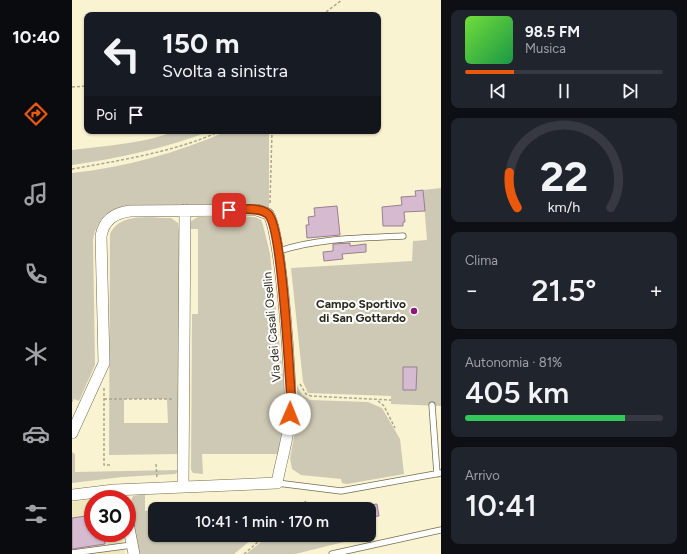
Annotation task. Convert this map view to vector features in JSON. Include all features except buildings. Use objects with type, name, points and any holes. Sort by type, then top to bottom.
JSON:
[{"type":"street","points":[[183,487],[185,210]]},
{"type":"street","points":[[72,433],[104,363],[102,229],[113,216],[124,212],[185,210],[261,211],[268,214],[272,223]]},
{"type":"street","name":"Via dei Casali Osellin","points":[[272,223],[279,252],[291,396],[289,428],[277,483]]},
{"type":"street","points":[[136,492],[183,487],[277,483]]},
{"type":"street","points":[[72,495],[84,495]]},
{"type":"lane","points":[[279,252],[297,246],[324,241],[403,236]]},
{"type":"lane","points":[[277,483],[341,491],[439,474],[432,405]]},
{"type":"lane","points":[[332,554],[441,530]]},
{"type":"lane","points":[[72,553],[133,549]]},
{"type":"path","points":[[326,12],[342,0]]},
{"type":"path","points":[[72,87],[84,86]]},
{"type":"path","points":[[72,169],[113,162],[193,142],[213,134]]},
{"type":"path","points":[[272,134],[270,183],[272,223]]},
{"type":"path","points":[[300,382],[306,394],[311,396],[391,400]]},
{"type":"path","points":[[104,384],[104,465],[110,465]]},
{"type":"path","points":[[104,399],[184,398]]},
{"type":"path","points":[[377,400],[384,406],[395,428]]},
{"type":"path","points":[[156,464],[157,480]]},
{"type":"path","points":[[244,554],[258,542]]},
{"type":"shaded area","points":[[202,134],[142,152],[72,165],[72,150],[139,141],[164,135]]},
{"type":"shaded area","points":[[220,134],[269,134],[269,210],[254,204],[130,205],[116,209],[105,216],[97,226],[93,240],[95,365],[79,401],[74,399],[72,403],[72,173],[132,163]]},
{"type":"shaded area","points":[[441,188],[441,406],[391,404],[391,396],[308,393],[303,382],[291,268],[412,261],[413,241],[427,240],[423,190]]},
{"type":"shaded area","points":[[145,217],[171,218],[178,223],[179,231],[179,454],[109,455],[110,234],[121,222],[128,219]],"holes":[[[124,399],[167,399],[168,423],[124,423]]]},
{"type":"shaded area","points":[[198,217],[255,217],[261,220],[270,254],[285,397],[284,420],[278,454],[202,454],[203,474],[193,473],[191,470],[192,314],[198,314],[198,229],[189,229],[191,221]]},
{"type":"shaded area","points":[[297,385],[302,395],[310,400],[368,402],[382,408],[400,439],[404,474],[347,484],[342,483],[341,479],[301,475],[292,469],[290,458],[297,421]]},
{"type":"shaded area","points":[[72,452],[75,454],[75,472],[178,470],[178,472],[175,474],[122,477],[72,483]]},
{"type":"shaded area","points":[[145,494],[145,511],[148,511],[148,542],[249,542],[234,554],[139,554],[136,537],[136,496]]},
{"type":"shaded area","points":[[84,500],[84,542],[123,542],[125,554],[72,554],[72,502]]},
{"type":"shaded area","points":[[261,542],[344,542],[295,554],[246,554]]},
{"type":"place","name":"Campo Sportivo di San Gottardo","points":[[414,311]]},
{"type":"route","points":[[229,210],[258,210],[268,214],[271,219],[279,252],[291,396],[290,414]]}]
